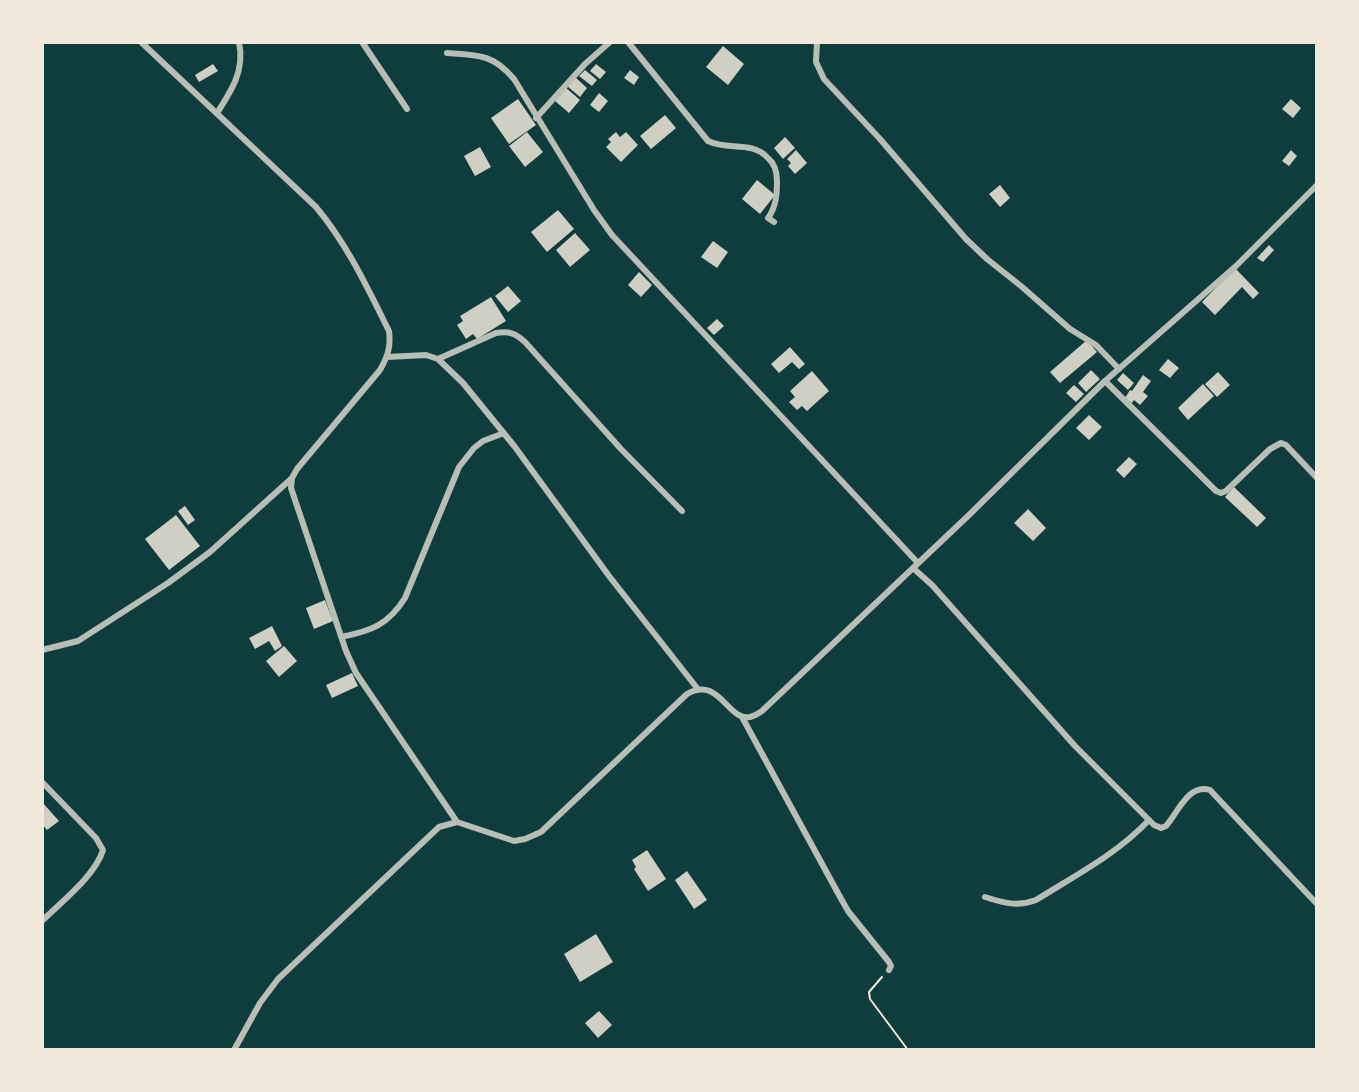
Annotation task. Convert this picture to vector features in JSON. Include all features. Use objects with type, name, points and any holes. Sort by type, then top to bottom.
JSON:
[{"type":"street","points":[[42,650],[78,641],[210,552],[292,478],[380,370],[390,342],[389,331],[348,250],[332,226],[316,207],[141,42]]},
{"type":"street","points":[[217,113],[236,82],[241,66],[239,42]]},
{"type":"street","points":[[362,42],[407,109]]},
{"type":"street","points":[[536,118],[585,64],[610,42]]},
{"type":"street","points":[[628,42],[708,141],[756,148],[774,164],[778,177],[776,202],[768,218],[774,222]]},
{"type":"street","points":[[817,42],[816,62],[824,79],[966,239],[1070,329],[1096,345],[1119,369]]},
{"type":"street","points":[[447,53],[496,61],[514,79],[612,235],[916,566],[1098,770],[1149,820],[1161,828],[1172,819],[1193,790],[1203,787],[1210,790],[1317,904]]},
{"type":"street","points":[[742,717],[752,717],[762,711],[1105,381],[1236,266],[1317,185]]},
{"type":"street","points":[[438,359],[496,333],[516,334],[682,511]]},
{"type":"street","points":[[387,357],[426,355],[438,359],[463,383],[697,688]]},
{"type":"street","points":[[1105,381],[1216,491],[1226,491],[1270,449],[1281,443],[1317,478]]},
{"type":"street","points":[[341,637],[373,629],[396,611],[405,598],[459,467],[483,441],[504,433]]},
{"type":"street","points":[[292,478],[294,500],[356,673],[457,822]]},
{"type":"street","points":[[234,1050],[260,1003],[278,979],[439,827],[457,822],[514,841],[541,832],[697,688],[708,690],[742,717],[848,911],[889,962],[889,970]]},
{"type":"street","points":[[42,782],[96,838],[103,850],[100,861],[42,921]]},
{"type":"street","points":[[985,897],[1014,905],[1036,900],[1116,851],[1149,820]]},
{"type":"path","points":[[889,970],[869,992],[870,999],[908,1050]]},
{"type":"building","points":[[723,46],[744,64],[728,85],[706,67]]},
{"type":"building","points":[[213,64],[218,71],[199,82],[195,75]]},
{"type":"building","points":[[596,64],[606,72],[600,79],[590,71]]},
{"type":"building","points":[[585,70],[597,80],[592,86],[579,76]]},
{"type":"building","points":[[630,70],[639,77],[634,85],[624,78]]},
{"type":"building","points":[[575,77],[587,88],[580,97],[567,86]]},
{"type":"building","points":[[565,87],[580,100],[569,113],[554,100]]},
{"type":"building","points":[[599,93],[608,101],[599,112],[590,105]]},
{"type":"building","points":[[518,99],[536,125],[509,144],[491,118]]},
{"type":"building","points":[[1291,99],[1301,108],[1293,118],[1282,109]]},
{"type":"building","points":[[665,115],[676,128],[651,149],[640,136]]},
{"type":"building","points":[[527,132],[543,152],[525,167],[509,146]]},
{"type":"building","points":[[616,132],[620,137],[626,132],[638,145],[621,162],[606,147],[611,142],[608,139]]},
{"type":"building","points":[[785,137],[795,148],[783,159],[774,148]]},
{"type":"building","points":[[480,147],[491,167],[475,176],[464,156]]},
{"type":"building","points":[[796,150],[807,163],[795,174],[788,166],[791,163],[787,159]]},
{"type":"building","points":[[1291,150],[1297,156],[1289,166],[1282,161]]},
{"type":"building","points":[[757,180],[775,195],[760,214],[742,199]]},
{"type":"building","points":[[1000,185],[1010,198],[1000,207],[989,194]]},
{"type":"building","points":[[558,210],[574,229],[547,252],[531,232]]},
{"type":"building","points":[[575,233],[590,250],[570,267],[556,250]]},
{"type":"building","points":[[713,241],[728,252],[717,268],[701,257]]},
{"type":"building","points":[[1269,245],[1274,250],[1263,262],[1257,258]]},
{"type":"building","points":[[1235,268],[1259,293],[1253,299],[1242,287],[1215,315],[1202,302]]},
{"type":"building","points":[[639,272],[652,285],[641,297],[628,285]]},
{"type":"building","points":[[508,286],[521,301],[508,312],[495,296]]},
{"type":"building","points":[[491,297],[506,321],[477,339],[473,334],[466,339],[457,325],[463,321],[460,316]]},
{"type":"building","points":[[717,319],[724,326],[714,335],[707,328]]},
{"type":"building","points":[[1087,340],[1097,352],[1060,383],[1050,372]]},
{"type":"building","points":[[790,347],[805,364],[799,369],[792,362],[779,373],[771,364]]},
{"type":"building","points":[[1168,359],[1179,368],[1170,378],[1159,370]]},
{"type":"building","points":[[1091,370],[1100,379],[1086,392],[1078,383]]},
{"type":"building","points":[[812,371],[829,391],[807,411],[802,406],[797,410],[789,402],[795,397],[790,391]]},
{"type":"building","points":[[1218,372],[1230,385],[1217,397],[1205,384]]},
{"type":"building","points":[[1123,373],[1134,383],[1128,390],[1117,380]]},
{"type":"building","points":[[1143,375],[1151,381],[1143,392],[1148,396],[1140,405],[1125,398]]},
{"type":"building","points":[[1203,384],[1214,396],[1188,420],[1178,408]]},
{"type":"building","points":[[1074,385],[1084,394],[1076,402],[1066,393]]},
{"type":"building","points":[[1089,415],[1102,427],[1089,440],[1076,428]]},
{"type":"building","points":[[1129,457],[1137,464],[1124,478],[1116,470]]},
{"type":"building","points":[[1234,487],[1266,518],[1257,527],[1225,497]]},
{"type":"building","points":[[185,506],[195,520],[188,525],[178,511]]},
{"type":"building","points":[[1028,509],[1046,528],[1033,541],[1014,523]]},
{"type":"building","points":[[176,515],[200,546],[169,570],[145,539]]},
{"type":"building","points":[[325,600],[333,621],[314,629],[306,608]]},
{"type":"building","points":[[272,626],[282,646],[275,651],[269,641],[255,649],[249,638]]},
{"type":"building","points":[[284,646],[297,661],[279,677],[266,661]]},
{"type":"building","points":[[352,673],[358,686],[332,698],[326,685]]},
{"type":"building","points":[[42,802],[59,821],[47,830],[42,824]]},
{"type":"building","points":[[647,850],[666,879],[648,891],[632,860]]},
{"type":"building","points":[[687,871],[707,900],[694,909],[675,880]]},
{"type":"building","points":[[596,934],[613,962],[580,982],[564,954]]},
{"type":"building","points":[[599,1011],[612,1025],[598,1038],[585,1023]]}]
